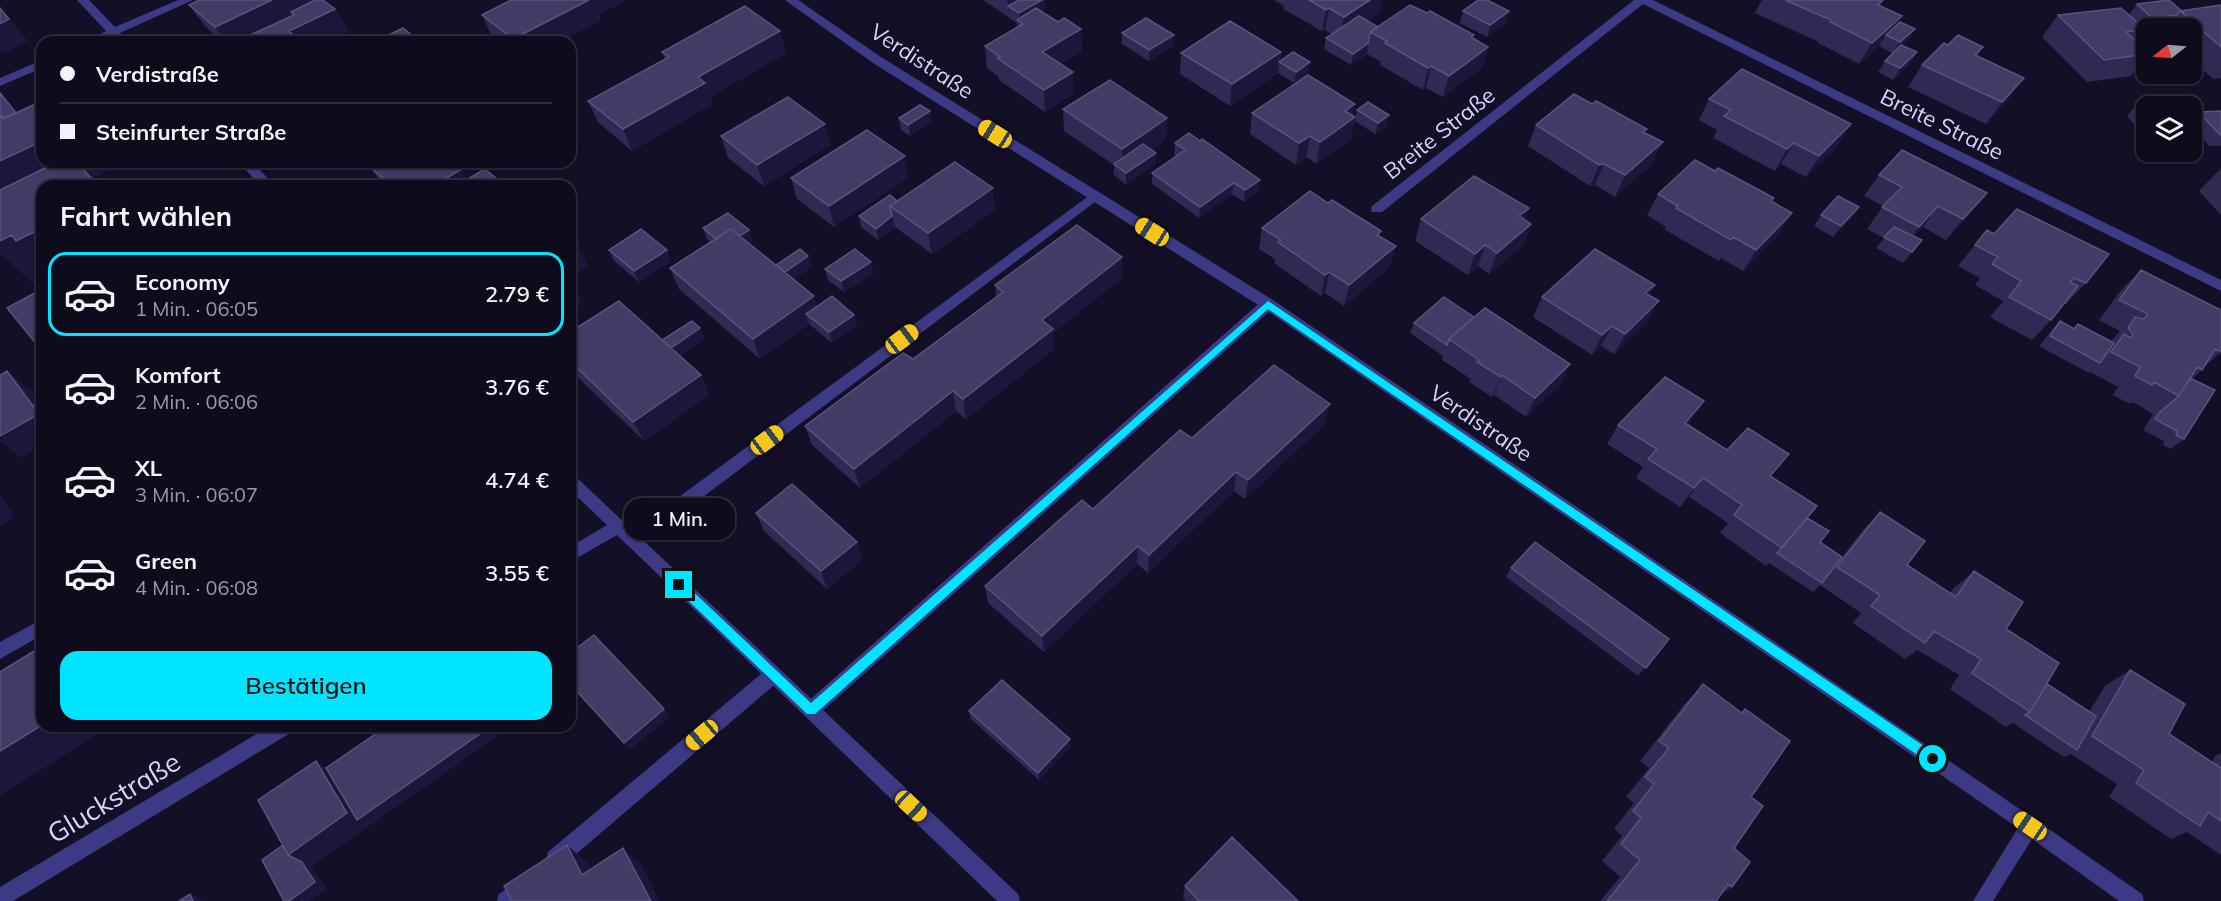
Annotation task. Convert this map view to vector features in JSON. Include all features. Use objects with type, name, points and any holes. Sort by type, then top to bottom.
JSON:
[{"type":"street","points":[[83,0],[116,36]]},
{"type":"street","points":[[103,36],[187,0]]},
{"type":"street","name":"Verdistraße","points":[[790,0],[877,60],[1268,304],[2030,826],[2135,901]]},
{"type":"street","name":"Breite Straße","points":[[1377,209],[1642,0],[2221,286]]},
{"type":"street","points":[[0,82],[36,67]]},
{"type":"street","points":[[250,168],[263,180]]},
{"type":"street","points":[[633,540],[1094,196]]},
{"type":"street","points":[[811,710],[1268,304]]},
{"type":"street","points":[[576,486],[1011,901]]},
{"type":"street","points":[[576,552],[618,527]]},
{"type":"street","points":[[0,651],[36,630]]},
{"type":"street","points":[[506,901],[773,675]]},
{"type":"street","name":"Gluckstraße","points":[[0,898],[276,732]]},
{"type":"street","points":[[1982,901],[2030,826]]},
{"type":"building","points":[[199,0],[272,0],[215,27],[189,5]]},
{"type":"building","points":[[315,0],[323,0],[335,9],[289,31],[294,36],[248,36],[294,15],[291,12]]},
{"type":"building","points":[[511,0],[589,0],[519,36],[509,36],[482,15]]},
{"type":"building","points":[[1019,0],[1042,0],[1019,13],[1008,6]]},
{"type":"building","points":[[1309,0],[1370,0],[1344,17]]},
{"type":"building","points":[[1478,0],[1487,0],[1509,11],[1490,25],[1463,11]]},
{"type":"building","points":[[1785,0],[1883,0],[1878,5],[1902,16],[1872,43],[1830,22],[1831,20]]},
{"type":"building","points":[[2169,0],[2184,13],[2180,11],[2177,15],[2152,18],[2137,4]]},
{"type":"building","points":[[1410,5],[1427,13],[1430,11],[1474,35],[1471,37],[1488,47],[1449,76],[1431,66],[1428,68],[1370,32]]},
{"type":"building","points":[[2221,5],[2221,47],[2202,30],[2202,18],[2188,18],[2180,11]]},
{"type":"building","points":[[745,6],[780,31],[698,77],[705,83],[623,129],[588,101],[669,57],[662,52]]},
{"type":"building","points":[[0,8],[9,19],[0,24]]},
{"type":"building","points":[[1036,8],[1058,22],[1064,18],[1081,29],[1042,52],[1073,72],[1044,90],[997,58],[1000,57],[985,46],[1023,24],[1017,20]]},
{"type":"building","points":[[2121,8],[2136,21],[2136,30],[2126,32],[2136,42],[2136,55],[2104,60],[2058,15]]},
{"type":"building","points":[[1359,16],[1378,27],[1370,32],[1368,43],[1353,54],[1326,38]]},
{"type":"building","points":[[1146,18],[1174,35],[1149,50],[1122,33]]},
{"type":"building","points":[[1230,21],[1281,52],[1232,84],[1181,53]]},
{"type":"building","points":[[1900,22],[1915,29],[1900,42],[1886,35]]},
{"type":"building","points":[[403,28],[413,36],[387,36]]},
{"type":"building","points":[[1958,35],[1983,47],[1975,55],[2024,78],[2002,102],[1922,65],[1944,43],[1948,45]]},
{"type":"building","points":[[1901,45],[1917,52],[1900,68],[1885,61]]},
{"type":"building","points":[[1293,52],[1310,62],[1296,72],[1279,62]]},
{"type":"building","points":[[1742,69],[1851,124],[1819,156],[1794,143],[1787,149],[1724,116],[1731,110],[1709,99]]},
{"type":"building","points":[[1308,75],[1355,104],[1345,111],[1355,117],[1320,142],[1310,136],[1299,143],[1252,113]]},
{"type":"building","points":[[1110,80],[1167,118],[1122,149],[1063,109]]},
{"type":"building","points":[[0,93],[16,113],[4,118],[0,114]]},
{"type":"building","points":[[1574,94],[1592,104],[1596,101],[1647,129],[1643,132],[1663,142],[1625,175],[1604,164],[1599,165],[1536,125]]},
{"type":"building","points":[[788,97],[825,124],[757,165],[721,136]]},
{"type":"building","points":[[1368,102],[1389,115],[1378,123],[1357,110]]},
{"type":"building","points":[[36,104],[36,144],[0,161],[0,116],[3,119]]},
{"type":"building","points":[[920,105],[930,111],[908,125],[899,118]]},
{"type":"building","points":[[2221,111],[2221,135],[2202,115],[2202,112]]},
{"type":"building","points":[[867,130],[905,156],[829,206],[791,178]]},
{"type":"building","points":[[1189,133],[1200,141],[1202,139],[1260,180],[1245,190],[1234,183],[1200,207],[1152,173],[1185,150],[1175,143]]},
{"type":"building","points":[[1143,144],[1156,153],[1126,173],[1114,164]]},
{"type":"building","points":[[1902,150],[1987,193],[1963,219],[1938,206],[1919,227],[1882,207],[1902,187],[1879,175]]},
{"type":"building","points":[[1695,160],[1715,171],[1718,168],[1774,198],[1771,201],[1792,213],[1756,250],[1733,237],[1731,240],[1676,208],[1678,206],[1658,194]]},
{"type":"building","points":[[955,162],[993,188],[928,233],[890,206]]},
{"type":"building","points":[[45,168],[82,168],[93,180],[36,180],[36,231],[16,241],[12,235],[0,241],[0,190]]},
{"type":"building","points":[[372,169],[462,169],[443,180],[385,180]]},
{"type":"building","points":[[485,169],[498,180],[466,180]]},
{"type":"building","points":[[1474,176],[1529,208],[1519,216],[1531,224],[1497,253],[1485,245],[1475,254],[1421,219]]},
{"type":"building","points":[[1310,191],[1328,203],[1332,200],[1381,231],[1377,235],[1396,246],[1349,285],[1329,272],[1325,275],[1262,228]]},
{"type":"building","points":[[890,195],[897,201],[890,206],[892,216],[876,229],[859,216]]},
{"type":"building","points":[[1838,196],[1859,207],[1841,226],[1821,215]]},
{"type":"building","points":[[2017,209],[2109,254],[2086,283],[2074,278],[2070,282],[2078,286],[2051,320],[2009,297],[2021,281],[1992,264],[1998,257],[1975,245],[1987,230],[1994,234]]},
{"type":"building","points":[[728,213],[749,230],[740,236],[731,229],[716,239],[703,228]]},
{"type":"building","points":[[1077,225],[1122,257],[1042,320],[1053,329],[963,399],[953,391],[854,469],[805,426],[903,353],[913,359],[1003,292],[995,285]]},
{"type":"building","points":[[1894,227],[1922,240],[1912,252],[1884,237]]},
{"type":"building","points":[[641,229],[667,250],[634,271],[609,250]]},
{"type":"building","points":[[731,229],[814,296],[753,339],[670,268]]},
{"type":"building","points":[[800,249],[808,256],[785,272],[776,265]]},
{"type":"building","points":[[855,249],[871,262],[841,281],[825,269]]},
{"type":"building","points":[[1595,249],[1655,285],[1645,293],[1659,301],[1625,334],[1612,326],[1602,335],[1542,297]]},
{"type":"building","points":[[2141,270],[2221,310],[2221,352],[2215,349],[2202,370],[2197,367],[2179,396],[2154,382],[2152,385],[2135,376],[2140,367],[2111,352],[2124,334],[2131,338],[2133,334],[2128,328],[2135,317],[2144,319],[2148,314],[2119,300]]},
{"type":"building","points":[[36,292],[36,344],[7,308]]},
{"type":"building","points":[[832,296],[854,315],[829,332],[806,314]]},
{"type":"building","points":[[1444,297],[1474,317],[1449,339],[1447,345],[1414,323]]},
{"type":"building","points":[[619,301],[701,375],[633,422],[576,367],[576,328]]},
{"type":"building","points":[[1485,308],[1570,364],[1535,398],[1502,375],[1501,377],[1477,362],[1479,360],[1449,339]]},
{"type":"building","points":[[692,321],[700,328],[671,348],[662,340]]},
{"type":"building","points":[[2060,321],[2074,329],[2078,324],[2114,343],[2100,363],[2050,336]]},
{"type":"building","points":[[1274,365],[1330,404],[1248,480],[1236,472],[1149,555],[1138,546],[1042,636],[985,586],[1082,500],[1093,509],[1180,430],[1192,438]]},
{"type":"building","points":[[7,371],[36,410],[36,416],[0,436],[0,375]]},
{"type":"building","points":[[1665,377],[1704,401],[1685,423],[1727,450],[1748,428],[1789,454],[1770,476],[1817,506],[1782,548],[1734,515],[1742,505],[1703,478],[1694,488],[1648,459],[1657,449],[1618,425]]},
{"type":"building","points":[[2190,378],[2215,390],[2184,439],[2176,435],[2177,431],[2155,419],[2179,396]]},
{"type":"building","points":[[792,484],[857,542],[821,571],[756,513]]},
{"type":"building","points":[[1880,512],[1925,541],[1907,565],[1956,597],[1974,571],[2023,602],[2006,629],[2059,663],[2030,712],[1972,673],[1981,659],[1934,631],[1925,643],[1871,606],[1880,595],[1837,567]]},
{"type":"building","points":[[1807,518],[1829,531],[1820,542],[1842,557],[1822,583],[1777,553]]},
{"type":"building","points":[[1535,542],[1669,639],[1646,668],[1511,568]]},
{"type":"building","points":[[594,635],[664,709],[624,743],[576,691],[576,648]]},
{"type":"building","points":[[36,650],[36,729],[0,751],[0,672]]},
{"type":"building","points":[[2130,670],[2185,704],[2169,734],[2221,768],[2221,821],[2208,812],[2200,826],[2136,783],[2144,770],[2092,736]]},
{"type":"building","points":[[1002,680],[1070,739],[1038,773],[969,711]]},
{"type":"building","points":[[1703,684],[1742,713],[1745,709],[1790,741],[1751,797],[1763,806],[1734,848],[1750,862],[1732,887],[1728,884],[1716,901],[1607,901],[1640,860],[1621,844],[1641,818],[1633,811],[1654,784],[1645,777],[1669,748],[1659,741]]},
{"type":"building","points":[[2047,684],[2096,716],[2077,750],[2025,715],[2030,712]]},
{"type":"building","points":[[378,732],[483,732],[357,820],[326,768]]},
{"type":"building","points":[[316,761],[347,813],[288,855],[258,800]]},
{"type":"building","points":[[1232,837],[1298,901],[1199,901],[1185,886]]},
{"type":"building","points":[[283,845],[288,855],[302,862],[315,882],[289,901],[284,901],[262,860]]},
{"type":"building","points":[[567,845],[582,875],[623,848],[651,901],[512,901],[504,886]]},
{"type":"building","points":[[190,894],[193,901],[179,901]]},
{"type":"route","points":[[679,585],[811,710],[1268,304],[1933,759]]}]
